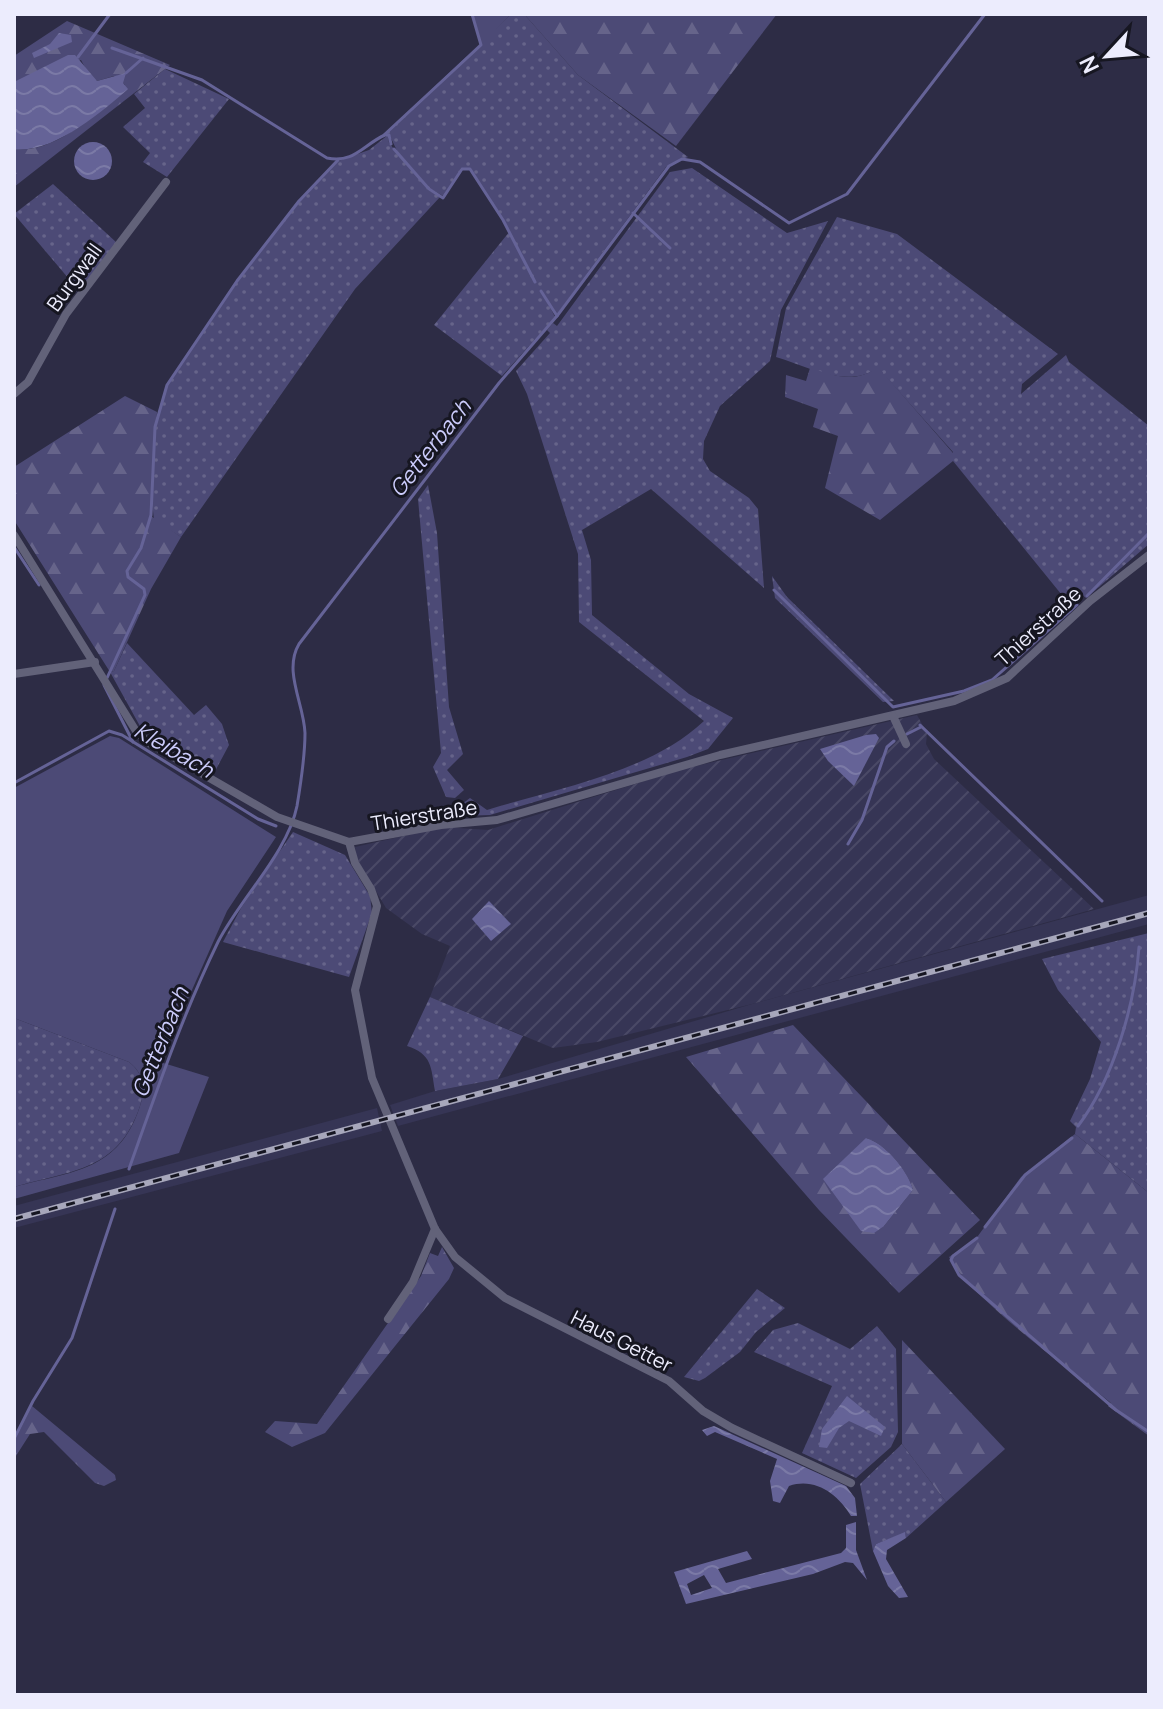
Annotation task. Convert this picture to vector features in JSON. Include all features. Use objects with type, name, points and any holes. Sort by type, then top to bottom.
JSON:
[{"type":"street","name":"Burgwall","points":[[14,394],[28,382],[66,314],[166,182]]},
{"type":"street","points":[[14,535],[95,662],[14,674]]},
{"type":"street","name":"Thierstraße","points":[[95,662],[136,731],[149,743],[240,798],[302,827],[349,842],[441,825],[497,820],[720,755],[954,701],[996,685],[1099,594],[1149,555]]},
{"type":"street","points":[[893,716],[906,744]]},
{"type":"street","name":"Haus Getter","points":[[349,842],[355,863],[377,906],[355,990],[369,1067],[380,1103],[435,1229],[465,1268],[505,1298],[669,1381],[703,1411],[732,1428],[851,1483]]},
{"type":"street","points":[[388,1319],[413,1282],[435,1229]]},
{"type":"shaded area","points":[[917,715],[927,733],[926,744],[934,759],[1094,909],[752,1004],[597,1042],[553,1048],[430,997],[450,946],[422,934],[386,908],[357,859],[355,847],[443,827],[488,830],[683,769]]},
{"type":"shaded area","points":[[1149,895],[1149,924],[398,1126],[390,1105],[435,1091],[498,1079],[752,1004]]},
{"type":"shaded area","points":[[377,1108],[382,1131],[14,1228],[14,1206]]},
{"type":"green space","points":[[472,14],[511,14],[480,45]]},
{"type":"green space","points":[[511,14],[524,14],[578,75],[688,157],[666,167],[557,314],[549,305],[555,317],[502,376],[434,325],[510,231],[469,168],[461,168],[445,197],[429,188],[417,174],[428,190],[440,197],[355,289],[181,537],[154,520],[151,492],[155,426],[167,385],[237,282],[299,201],[338,161],[369,150],[388,135],[385,134]],"holes":[[[390,136],[399,155],[389,143]]]},
{"type":"green space","points":[[524,14],[777,14],[676,146],[578,75]]},
{"type":"green space","points":[[67,21],[170,65],[14,187],[14,149],[30,149],[60,138],[89,119],[125,85],[114,76],[97,81],[90,77],[81,60],[14,82],[14,56]]},
{"type":"green space","points":[[165,69],[229,99],[167,177],[143,162],[150,153],[123,127],[145,108],[134,94]]},
{"type":"green space","points":[[692,168],[787,233],[828,221],[781,310],[770,361],[720,406],[704,441],[703,459],[710,471],[749,498],[758,509],[764,588],[651,489],[582,530],[591,560],[592,615],[689,694],[733,718],[708,749],[687,757],[490,815],[459,816],[458,807],[470,798],[487,810],[631,766],[682,739],[704,721],[579,622],[578,554],[527,394],[516,371],[550,333],[547,330],[553,323],[557,326],[670,172]]},
{"type":"green space","points":[[53,184],[117,243],[80,292],[14,214]]},
{"type":"green space","points":[[837,217],[897,234],[1058,354],[1022,384],[1021,394],[1066,355],[1069,362],[1149,426],[1149,544],[1086,598],[1081,594],[1070,605],[953,461],[953,452],[878,368],[854,377],[841,376],[776,357],[786,308]]},
{"type":"green space","points":[[878,367],[953,453],[953,461],[880,520],[825,488],[838,436],[813,427],[818,409],[785,397],[786,375],[806,381],[810,368],[853,377]]},
{"type":"green space","points":[[125,396],[157,412],[151,516],[181,537],[151,589],[114,671],[110,672],[14,520],[14,467]]},
{"type":"green space","points":[[428,485],[437,533],[449,707],[463,754],[447,770],[464,790],[455,798],[446,797],[433,767],[441,753],[418,499]]},
{"type":"green space","points":[[772,576],[787,597],[894,701],[883,702],[775,598]]},
{"type":"green space","points":[[127,643],[194,715],[206,705],[222,724],[229,745],[213,775],[141,728],[110,672],[114,671]]},
{"type":"green space","points":[[110,736],[119,738],[276,837],[227,911],[160,1062],[209,1077],[179,1153],[14,1199],[14,1187],[74,1171],[106,1156],[120,1144],[131,1127],[142,1099],[141,1076],[129,1062],[14,1018],[14,788]]},
{"type":"green space","points":[[293,832],[345,855],[370,896],[372,913],[349,977],[223,942],[241,908]]},
{"type":"green space","points":[[1149,933],[1149,1193],[1075,1134],[1076,1127],[1070,1121],[1090,1079],[1101,1042],[1058,990],[1042,959]]},
{"type":"green space","points":[[430,997],[523,1036],[498,1079],[435,1091],[426,1057],[407,1046]]},
{"type":"green space","points":[[14,1018],[129,1062],[141,1076],[143,1093],[131,1127],[106,1156],[74,1171],[14,1187]]},
{"type":"green space","points":[[793,1025],[980,1220],[899,1293],[819,1210],[686,1057]],"holes":[[[866,1138],[895,1159],[913,1190],[884,1226]]]},
{"type":"green space","points":[[1075,1134],[1149,1193],[1149,1436],[1108,1406],[1111,1403],[999,1313],[960,1274],[949,1257],[975,1240],[1021,1177]]},
{"type":"green space","points":[[442,1247],[454,1268],[449,1279],[325,1433],[292,1447],[265,1432],[275,1421],[317,1424],[421,1276],[430,1253],[438,1256]]},
{"type":"green space","points":[[757,1289],[785,1308],[756,1332],[740,1352],[705,1378],[699,1381],[684,1377]]},
{"type":"green space","points":[[798,1323],[850,1349],[877,1326],[896,1349],[898,1432],[891,1447],[856,1478],[802,1453],[832,1386],[754,1352],[773,1330]]},
{"type":"green space","points":[[902,1340],[1005,1449],[946,1502],[902,1444]]},
{"type":"green space","points":[[32,1406],[115,1475],[116,1480],[104,1486],[95,1483],[44,1432],[30,1434],[14,1459],[14,1442]]},
{"type":"green space","points":[[902,1444],[946,1502],[906,1538],[905,1533],[876,1544],[873,1551],[860,1484]]},
{"type":"water","points":[[59,33],[71,35],[72,42],[34,58],[32,53],[50,44]]},
{"type":"water","points":[[68,55],[75,55],[97,81],[126,73],[123,83],[128,89],[90,120],[59,139],[28,149],[14,149],[14,82]]},
{"type":"water","points":[[93,142],[107,147],[112,161],[107,175],[93,180],[79,175],[74,161],[79,147]]},
{"type":"water","points":[[876,734],[879,738],[854,786],[820,749]]},
{"type":"water","points":[[489,901],[511,924],[491,941],[472,919]]},
{"type":"water","points":[[866,1138],[895,1159],[913,1190],[884,1226],[874,1233],[861,1231],[823,1179]]},
{"type":"water","points":[[847,1396],[885,1427],[881,1436],[849,1421],[839,1428],[827,1448],[819,1447],[822,1429]]},
{"type":"water","points":[[714,1426],[846,1486],[855,1498],[857,1516],[851,1516],[833,1495],[808,1484],[789,1486],[780,1503],[773,1501],[770,1481],[777,1459],[715,1432],[707,1436],[702,1430]]},
{"type":"water","points":[[856,1522],[856,1550],[867,1580],[853,1563],[845,1562],[813,1574],[686,1604],[674,1572],[747,1551],[752,1559],[718,1569],[726,1583],[841,1553],[846,1548],[846,1525]],"holes":[[[704,1575],[712,1588],[691,1595],[687,1584]]]},
{"type":"water","points":[[905,1532],[906,1538],[887,1550],[886,1559],[908,1597],[899,1598],[888,1586],[873,1551],[876,1544]]},
{"type":"waterway","points":[[78,57],[110,14]]},
{"type":"waterway","points":[[384,135],[481,45],[472,14]]},
{"type":"waterway","name":"Getterbach","points":[[129,1169],[181,1026],[218,942],[274,858],[292,823],[305,742],[293,665],[299,644],[499,383],[557,316],[669,166],[682,159],[700,162],[789,223],[847,194],[985,14]]},
{"type":"waterway","points":[[112,48],[202,80],[327,158],[352,156],[385,135],[389,135],[391,144]]},
{"type":"waterway","points":[[126,73],[143,58]]},
{"type":"waterway","points":[[394,149],[429,189],[443,198],[462,169],[470,169],[503,220],[535,282]]},
{"type":"waterway","points":[[107,678],[145,595],[144,589],[128,577],[127,571],[141,548],[151,515],[155,427],[167,385],[237,281],[299,201],[338,160]]},
{"type":"waterway","points":[[633,213],[670,248]]},
{"type":"waterway","points":[[541,291],[557,316]]},
{"type":"waterway","points":[[1087,596],[1149,533]]},
{"type":"waterway","points":[[14,547],[39,585]]},
{"type":"waterway","points":[[774,590],[893,707],[964,691],[992,680],[1077,605]]},
{"type":"waterway","points":[[104,685],[133,742]]},
{"type":"waterway","points":[[920,725],[1102,901]]},
{"type":"waterway","points":[[907,734],[921,727]]},
{"type":"waterway","name":"Kleibach","points":[[14,783],[109,731],[122,735],[258,819],[276,826]]},
{"type":"waterway","points":[[848,844],[862,820],[887,747],[894,741]]},
{"type":"waterway","points":[[1078,1126],[1102,1087],[1120,1041],[1133,993],[1139,947]]},
{"type":"waterway","points":[[985,1227],[1025,1175],[1072,1138]]},
{"type":"waterway","name":"Getterbach","points":[[14,1439],[33,1401],[72,1338],[115,1209]]},
{"type":"waterway","points":[[977,1238],[951,1260],[959,1275],[1116,1410],[1149,1432]]},
{"type":"railway","points":[[14,1219],[1149,913]]}]
